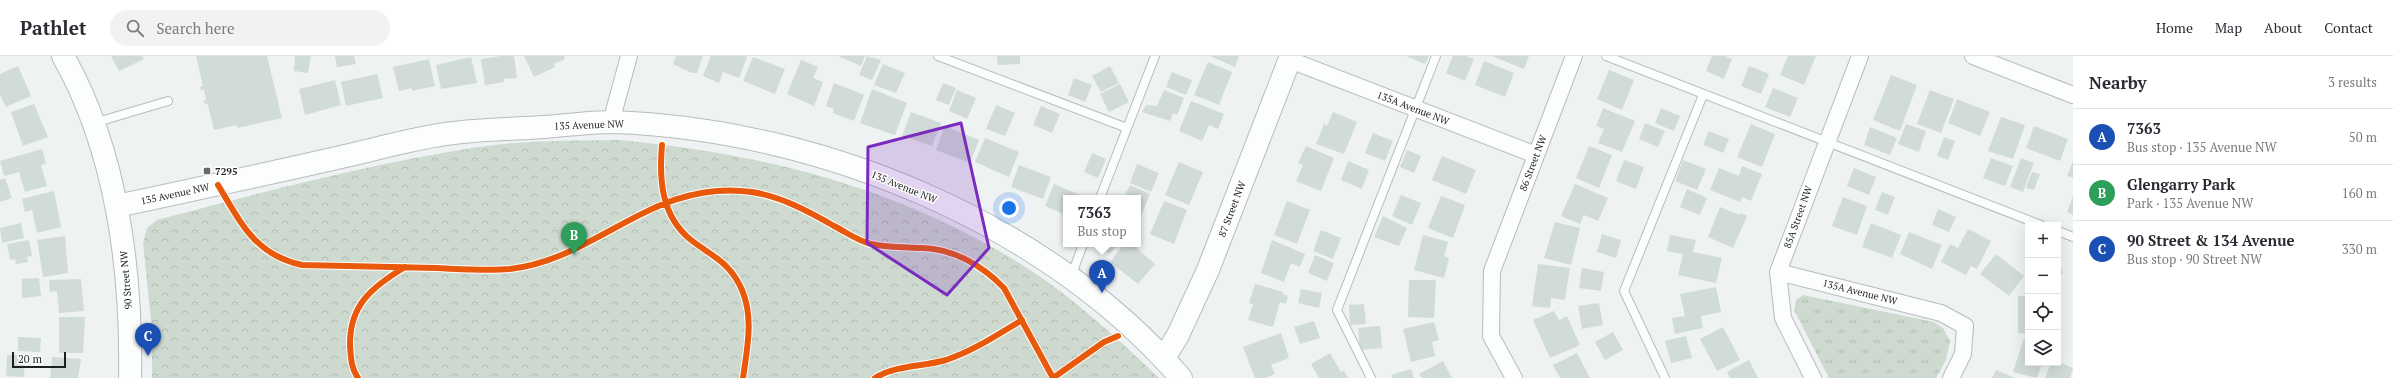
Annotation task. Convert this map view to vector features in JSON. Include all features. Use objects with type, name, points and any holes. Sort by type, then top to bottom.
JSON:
[{"type":"street","points":[[63,56],[93,124],[117,206]]},
{"type":"street","points":[[611,122],[628,56]]},
{"type":"street","name":"86 Street NW","points":[[1514,378],[1492,336],[1492,271],[1574,56]]},
{"type":"street","name":"85A Street NW","points":[[1813,378],[1783,318],[1778,272],[1860,56]]},
{"type":"street","points":[[1972,56],[2073,95]]},
{"type":"street","name":"135A Avenue NW","points":[[1290,58],[1415,109],[1536,155]]},
{"type":"street","name":"87 Street NW","points":[[1164,358],[1178,335],[1208,270],[1290,58]]},
{"type":"street","name":"135 Avenue NW","points":[[117,206],[452,133],[611,122],[691,130],[737,137],[835,161],[884,178],[974,218],[1071,278],[1164,358],[1181,378]]},
{"type":"street","name":"90 Street NW","points":[[117,206],[127,286],[130,378]]},
{"type":"street","name":"135A Avenue NW","points":[[1778,272],[1941,313],[1965,326],[1963,354],[1951,378]]},
{"type":"lane","points":[[938,56],[1127,128]]},
{"type":"lane","points":[[1101,195],[1155,56]]},
{"type":"lane","points":[[1371,378],[1337,310],[1436,56]]},
{"type":"lane","points":[[1606,56],[1703,95],[1827,141],[2033,222]]},
{"type":"lane","points":[[1665,378],[1624,291],[1703,95]]},
{"type":"lane","points":[[93,124],[168,102]]},
{"type":"lane","points":[[2061,233],[2073,237]]},
{"type":"lane","points":[[1071,278],[1082,247]]},
{"type":"highlighted area","points":[[961,123],[989,248],[947,295],[867,243],[868,147]]},
{"type":"green space","points":[[619,140],[727,154],[779,165],[879,195],[928,215],[976,238],[1042,278],[1094,319],[1159,378],[152,378],[152,330],[143,243],[147,228],[157,220],[272,190],[388,163],[466,149],[523,142]]},
{"type":"green space","points":[[1803,295],[1934,322],[1943,328],[1950,341],[1946,360],[1936,378],[1829,378],[1794,310],[1796,300]]},
{"type":"building","points":[[111,56],[142,56],[144,59],[119,71]]},
{"type":"building","points":[[196,56],[267,56],[282,118],[237,128],[237,125],[214,130],[208,105],[203,102],[206,99],[204,90],[201,90],[200,87],[203,86]]},
{"type":"building","points":[[295,56],[311,56],[308,73],[294,71]]},
{"type":"building","points":[[335,56],[354,56],[356,64],[337,67]]},
{"type":"building","points":[[514,56],[517,78],[504,79],[504,82],[485,85],[481,59]]},
{"type":"building","points":[[524,56],[564,56],[565,59],[554,64],[555,67],[534,77]]},
{"type":"building","points":[[676,56],[703,56],[697,73],[692,73],[673,64]]},
{"type":"building","points":[[711,56],[747,57],[739,78],[723,72],[719,83],[703,76]]},
{"type":"building","points":[[838,56],[865,56],[861,66]]},
{"type":"building","points":[[867,56],[881,60],[872,80],[859,75]]},
{"type":"building","points":[[997,56],[1020,56],[1020,64],[998,65]]},
{"type":"building","points":[[1210,56],[1239,56],[1235,67]]},
{"type":"building","points":[[1406,56],[1429,56],[1425,64]]},
{"type":"building","points":[[1453,56],[1466,56],[1474,59],[1465,81],[1446,73]]},
{"type":"building","points":[[1492,56],[1529,56],[1524,69]]},
{"type":"building","points":[[1712,56],[1725,56],[1732,59],[1724,79],[1706,71]]},
{"type":"building","points":[[1788,56],[1816,56],[1804,85],[1780,75]]},
{"type":"building","points":[[471,57],[477,83],[441,89],[436,65]]},
{"type":"building","points":[[753,57],[785,69],[775,94],[743,81]]},
{"type":"building","points":[[429,59],[435,86],[412,91],[412,88],[399,91],[393,67]]},
{"type":"building","points":[[801,60],[818,67],[813,78],[823,82],[814,106],[787,94]]},
{"type":"building","points":[[1484,61],[1514,73],[1505,97],[1475,85]]},
{"type":"building","points":[[1208,62],[1232,72],[1219,105],[1194,95]]},
{"type":"building","points":[[883,64],[905,73],[896,93],[874,85]]},
{"type":"building","points":[[18,66],[31,96],[6,107],[0,95],[0,74]]},
{"type":"building","points":[[1110,66],[1119,83],[1101,92],[1092,76]]},
{"type":"building","points":[[1749,66],[1769,74],[1761,94],[1741,86]]},
{"type":"building","points":[[1609,70],[1634,80],[1622,110],[1597,99]]},
{"type":"building","points":[[1172,72],[1192,80],[1186,95],[1166,87]]},
{"type":"building","points":[[377,74],[383,98],[346,106],[341,82]]},
{"type":"building","points":[[1891,75],[1917,85],[1900,131],[1873,120]]},
{"type":"building","points":[[1074,78],[1092,85],[1085,102],[1068,95]]},
{"type":"building","points":[[335,80],[341,105],[305,115],[299,89]]},
{"type":"building","points":[[834,83],[864,95],[854,121],[833,113],[834,109],[826,106]]},
{"type":"building","points":[[943,83],[956,88],[949,105],[936,100]]},
{"type":"building","points":[[1120,84],[1129,102],[1109,112],[1100,94]]},
{"type":"building","points":[[1773,88],[1798,98],[1790,117],[1765,107]]},
{"type":"building","points":[[872,89],[907,103],[895,135],[860,123]]},
{"type":"building","points":[[957,90],[976,98],[967,119],[949,111]]},
{"type":"building","points":[[1164,90],[1184,98],[1177,115],[1173,113],[1170,121],[1142,112],[1146,105],[1157,106]]},
{"type":"building","points":[[1930,90],[1954,99],[1941,133],[1917,124]]},
{"type":"building","points":[[1957,99],[1990,112],[1980,136],[1948,123]]},
{"type":"building","points":[[1191,101],[1224,114],[1218,129],[1209,125],[1202,141],[1179,131]]},
{"type":"building","points":[[34,104],[48,137],[23,146],[11,112]]},
{"type":"building","points":[[996,105],[1015,113],[1005,136],[986,129]]},
{"type":"building","points":[[1041,106],[1060,114],[1052,133],[1033,125]]},
{"type":"building","points":[[1603,108],[1635,121],[1622,152],[1598,143],[1604,129],[1596,126]]},
{"type":"building","points":[[1661,108],[1680,116],[1674,131],[1655,123]]},
{"type":"building","points":[[911,112],[941,123],[932,146],[902,136]]},
{"type":"building","points":[[1333,112],[1357,122],[1344,154],[1316,144],[1324,124],[1327,126]]},
{"type":"building","points":[[2001,117],[2025,125],[2013,159],[1988,151]]},
{"type":"building","points":[[1645,123],[1665,131],[1658,147],[1639,139]]},
{"type":"building","points":[[1751,124],[1775,134],[1762,167],[1737,157]]},
{"type":"building","points":[[1906,124],[1926,131],[1919,152],[1898,144]]},
{"type":"building","points":[[945,126],[979,140],[970,163],[936,150]]},
{"type":"building","points":[[2034,126],[2068,139],[2060,161],[2026,148]]},
{"type":"building","points":[[1870,127],[1897,138],[1890,155],[1864,145]]},
{"type":"building","points":[[1709,131],[1729,139],[1723,153],[1703,145]]},
{"type":"building","points":[[1373,133],[1393,141],[1385,161],[1365,153]]},
{"type":"building","points":[[1944,137],[1955,141],[1948,160],[1937,156]]},
{"type":"building","points":[[985,138],[1019,152],[1009,177],[975,162]]},
{"type":"building","points":[[1306,146],[1334,158],[1321,191],[1296,181],[1303,165],[1298,163]]},
{"type":"building","points":[[1589,146],[1612,155],[1599,188],[1576,178]]},
{"type":"building","points":[[42,149],[46,164],[41,165],[47,186],[25,192],[19,172],[4,176],[0,161]]},
{"type":"building","points":[[1407,150],[1421,156],[1414,173],[1400,167]]},
{"type":"building","points":[[1092,153],[1106,159],[1098,178],[1084,172]]},
{"type":"building","points":[[1442,156],[1476,170],[1466,194],[1432,180]]},
{"type":"building","points":[[1991,158],[2013,166],[2005,186],[1983,178]]},
{"type":"building","points":[[2021,158],[2034,163],[2023,192],[2010,187]]},
{"type":"building","points":[[1624,160],[1644,167],[1636,189],[1616,181]]},
{"type":"building","points":[[1683,160],[1706,169],[1697,190],[1675,181]]},
{"type":"building","points":[[1348,161],[1369,170],[1362,189],[1341,180]]},
{"type":"building","points":[[2073,161],[2073,178],[2067,176]]},
{"type":"building","points":[[1179,162],[1203,172],[1189,205],[1165,195]]},
{"type":"building","points":[[1137,164],[1159,173],[1151,192],[1130,183]]},
{"type":"building","points":[[1019,165],[1051,177],[1043,199],[1011,187]]},
{"type":"building","points":[[1742,166],[1762,174],[1751,201],[1742,197],[1740,202],[1710,190],[1719,168],[1739,176]]},
{"type":"building","points":[[1854,168],[1876,177],[1869,195],[1847,186]]},
{"type":"building","points":[[2032,172],[2040,174],[2034,190],[2026,188]]},
{"type":"building","points":[[5,178],[12,198],[0,202],[0,180]]},
{"type":"building","points":[[1054,184],[1080,195],[1063,195],[1063,214],[1045,206]]},
{"type":"building","points":[[1575,184],[1608,198],[1598,221],[1584,215],[1580,224],[1561,216]]},
{"type":"building","points":[[1130,185],[1150,194],[1142,213],[1141,195],[1125,195]]},
{"type":"building","points":[[1687,189],[1707,198],[1700,215],[1680,207]]},
{"type":"building","points":[[54,191],[61,227],[37,233],[32,210],[25,212],[22,199]]},
{"type":"building","points":[[1882,192],[1895,197],[1888,215],[1875,210]]},
{"type":"building","points":[[1401,195],[1421,203],[1412,225],[1392,216]]},
{"type":"building","points":[[1441,196],[1465,205],[1453,238],[1428,228]]},
{"type":"building","points":[[2073,196],[2073,215],[2067,212]]},
{"type":"building","points":[[1843,197],[1867,206],[1857,235],[1832,226]]},
{"type":"building","points":[[1164,201],[1187,210],[1174,244],[1150,234]]},
{"type":"building","points":[[1287,201],[1310,210],[1297,244],[1274,235]]},
{"type":"building","points":[[1720,207],[1740,215],[1741,213],[1747,216],[1733,248],[1708,237]]},
{"type":"building","points":[[1938,209],[1956,217],[1949,232],[1932,225]]},
{"type":"building","points":[[1383,216],[1407,228],[1399,246],[1374,237]]},
{"type":"building","points":[[1555,222],[1580,228],[1571,265],[1544,258]]},
{"type":"building","points":[[21,223],[24,238],[2,243],[0,228]]},
{"type":"building","points":[[1871,223],[1901,235],[1892,258],[1862,247]]},
{"type":"building","points":[[1968,229],[1991,241],[1977,269],[1971,266],[1966,275],[1941,262],[1950,244],[1958,248]]},
{"type":"building","points":[[1321,230],[1341,238],[1333,259],[1313,251]]},
{"type":"building","points":[[1909,232],[1942,245],[1932,269],[1900,254]]},
{"type":"building","points":[[1602,234],[1621,240],[1616,258],[1597,252]]},
{"type":"building","points":[[1423,235],[1448,242],[1444,256],[1449,258],[1444,278],[1414,270]]},
{"type":"building","points":[[1670,235],[1696,240],[1693,252],[1722,258],[1716,283],[1678,275],[1683,254],[1667,251]]},
{"type":"building","points":[[65,236],[68,273],[43,277],[37,240]]},
{"type":"building","points":[[29,240],[32,256],[27,257],[28,262],[16,264],[15,259],[10,260],[7,244]]},
{"type":"building","points":[[1272,240],[1305,254],[1300,267],[1291,263],[1284,282],[1261,273]]},
{"type":"building","points":[[1101,247],[1115,247],[1109,254]]},
{"type":"building","points":[[1122,247],[1135,247],[1155,264],[1138,284],[1110,262]]},
{"type":"building","points":[[1996,254],[2024,276],[2009,296],[1980,274]]},
{"type":"building","points":[[1315,255],[1334,263],[1327,281],[1308,273]]},
{"type":"building","points":[[1538,264],[1570,268],[1565,300],[1551,298],[1550,308],[1532,306]]},
{"type":"building","points":[[1582,268],[1604,272],[1601,291],[1579,288]]},
{"type":"building","points":[[39,278],[41,296],[22,298],[22,279]]},
{"type":"building","points":[[81,279],[84,311],[59,313],[57,291],[50,292],[49,280]]},
{"type":"building","points":[[1409,280],[1436,280],[1434,318],[1408,317]]},
{"type":"building","points":[[1255,284],[1283,292],[1283,294],[1288,296],[1286,304],[1280,302],[1273,327],[1248,320],[1253,304],[1249,303]]},
{"type":"building","points":[[1716,287],[1721,312],[1701,316],[1703,328],[1675,334],[1672,318],[1685,316],[1680,294]]},
{"type":"building","points":[[1301,289],[1322,293],[1319,308],[1298,303]]},
{"type":"building","points":[[2018,296],[2025,296],[2025,334],[2018,333]]},
{"type":"building","points":[[1599,303],[1603,325],[1582,329],[1578,306]]},
{"type":"building","points":[[1364,304],[1366,324],[1350,325],[1349,305]]},
{"type":"building","points":[[1554,311],[1559,320],[1567,316],[1580,345],[1550,358],[1533,320]]},
{"type":"building","points":[[59,317],[85,317],[83,353],[59,353]]},
{"type":"building","points":[[1314,321],[1320,338],[1300,344],[1294,327]]},
{"type":"building","points":[[1434,322],[1439,340],[1432,342],[1435,356],[1411,362],[1403,329]]},
{"type":"building","points":[[1380,326],[1382,348],[1360,350],[1358,328]]},
{"type":"building","points":[[1723,327],[1740,360],[1717,371],[1700,339]]},
{"type":"building","points":[[1613,332],[1623,350],[1605,360],[1595,342]]},
{"type":"building","points":[[1281,333],[1289,358],[1271,365],[1275,374],[1265,378],[1255,378],[1243,347]]},
{"type":"building","points":[[1686,336],[1692,358],[1671,363],[1665,341]]},
{"type":"building","points":[[18,337],[41,338],[40,352],[18,351]]},
{"type":"building","points":[[2024,338],[2025,366],[2041,366],[2037,378],[2013,372]]},
{"type":"building","points":[[1330,353],[1341,372],[1344,371],[1348,378],[1319,378],[1311,364]]},
{"type":"building","points":[[1577,353],[1590,378],[1560,378],[1553,365]]},
{"type":"building","points":[[7,355],[25,355],[24,377],[6,376]]},
{"type":"building","points":[[52,357],[81,359],[78,378],[50,378]]},
{"type":"building","points":[[1749,360],[1758,378],[1730,378],[1727,372]]},
{"type":"building","points":[[1443,361],[1452,378],[1422,378],[1419,374]]},
{"type":"building","points":[[2061,363],[2073,368],[2070,378],[2045,378],[2050,366],[2061,366]]},
{"type":"building","points":[[1411,369],[1414,378],[1392,378],[1391,375]]},
{"type":"building","points":[[1996,370],[2015,378],[1992,378]]},
{"type":"cycle path","points":[[662,145],[662,184],[664,196],[673,220],[691,240],[726,266],[737,281],[746,301],[749,323],[748,345],[743,378]]},
{"type":"cycle path","points":[[218,185],[234,212],[251,236],[272,254],[286,260],[302,265],[482,270],[510,269],[542,262],[571,251],[655,208],[685,197],[717,191],[752,192],[774,197],[794,205],[866,243],[884,246],[935,249],[957,255],[977,266],[1004,288],[1053,378],[1104,342],[1118,336]]},
{"type":"cycle path","points":[[358,378],[353,367],[350,346],[351,332],[358,308],[382,282],[405,267]]},
{"type":"cycle path","points":[[875,378],[892,371],[946,360],[966,352],[1022,320]]},
{"type":"place","name":"7295","points":[[207,171]]},
{"type":"place","name":"Glengarry Park","points":[[574,255]]},
{"type":"place","name":"7363","points":[[1102,293]]},
{"type":"place","name":"90 Street & 134 Avenue","points":[[148,356]]}]
